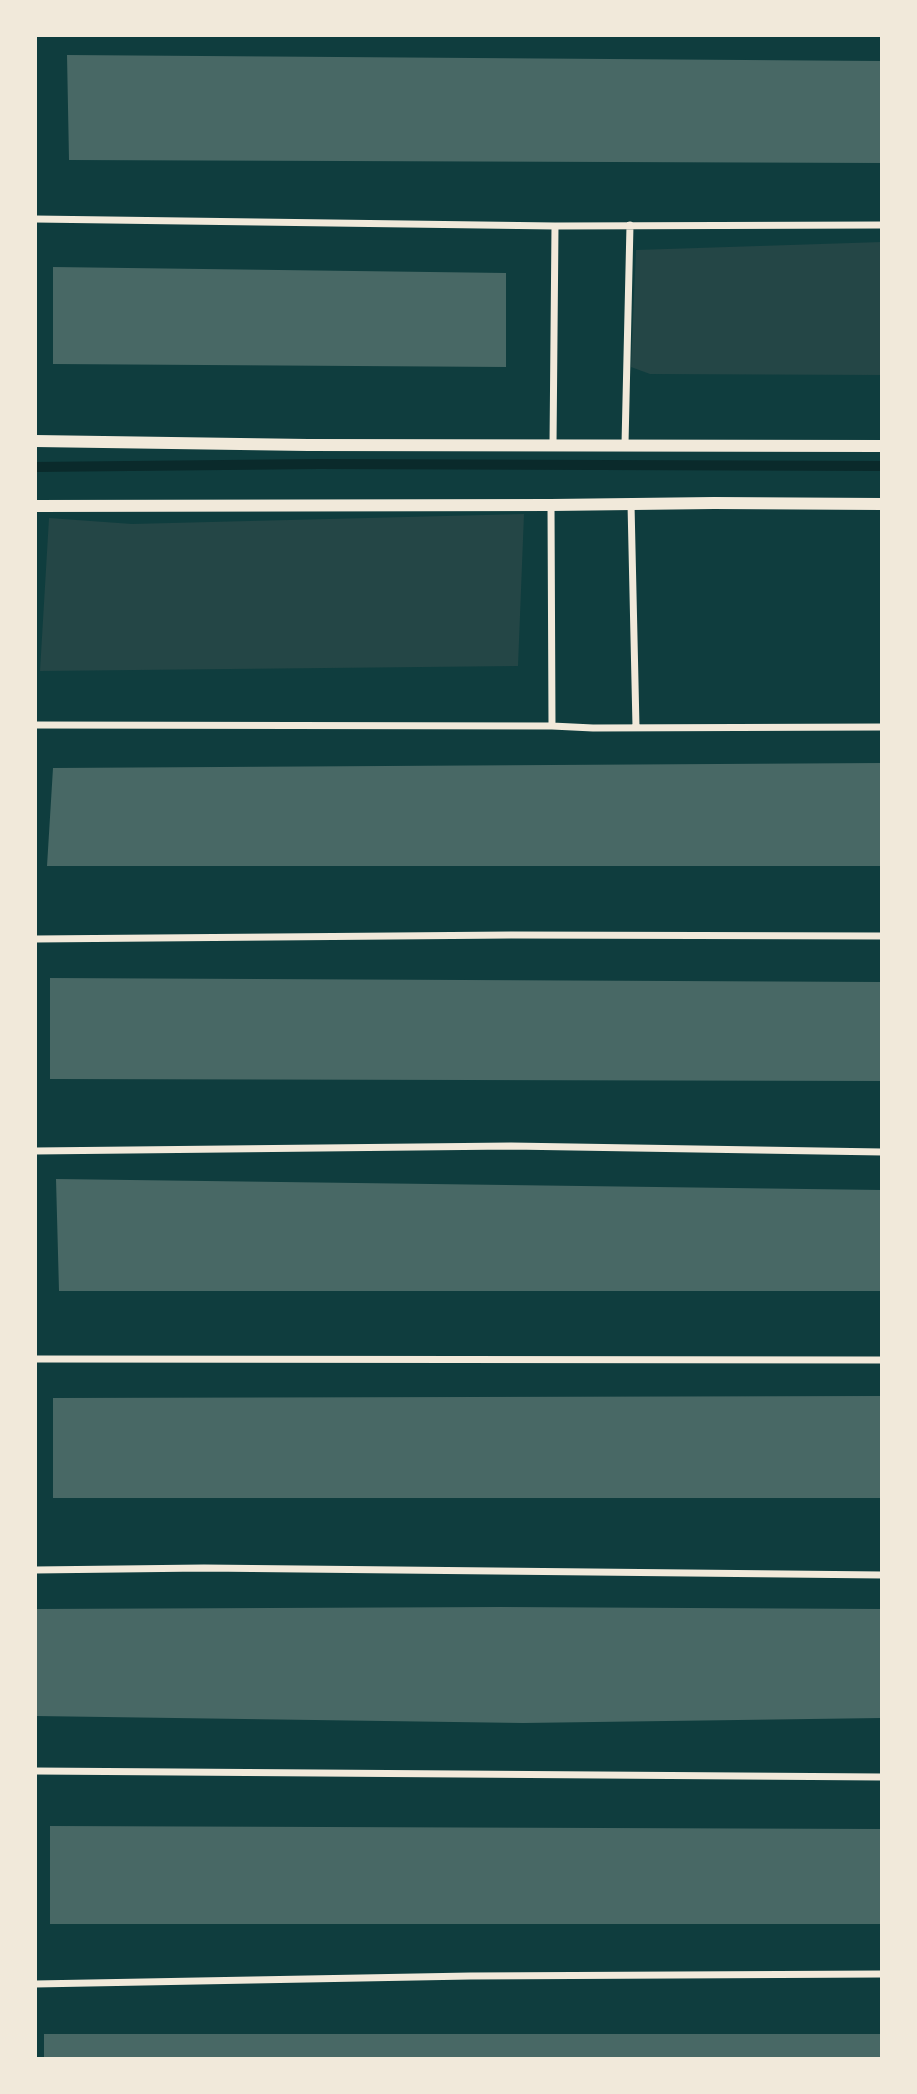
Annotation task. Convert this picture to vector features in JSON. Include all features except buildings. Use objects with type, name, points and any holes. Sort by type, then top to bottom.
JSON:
[{"type":"street","points":[[35,219],[555,226],[882,225]]},
{"type":"street","points":[[625,444],[630,225]]},
{"type":"street","points":[[553,445],[555,226]]},
{"type":"street","points":[[35,441],[308,445],[882,446]]},
{"type":"street","points":[[631,504],[636,727]]},
{"type":"street","points":[[35,506],[882,504]]},
{"type":"street","points":[[551,505],[552,726]]},
{"type":"street","points":[[35,725],[882,727]]},
{"type":"street","points":[[35,939],[511,935],[882,936]]},
{"type":"street","points":[[35,1151],[510,1146],[882,1152]]},
{"type":"street","points":[[35,1359],[882,1360]]},
{"type":"street","points":[[35,1570],[204,1568],[882,1575]]},
{"type":"street","points":[[35,1771],[882,1777]]},
{"type":"street","points":[[35,1984],[470,1976],[882,1974]]},
{"type":"shaded area","points":[[882,242],[882,375],[650,374],[631,367],[636,250]]},
{"type":"shaded area","points":[[524,514],[518,666],[40,671],[49,518],[132,524]]},
{"type":"waterway","points":[[35,467],[319,464],[882,466]]}]
